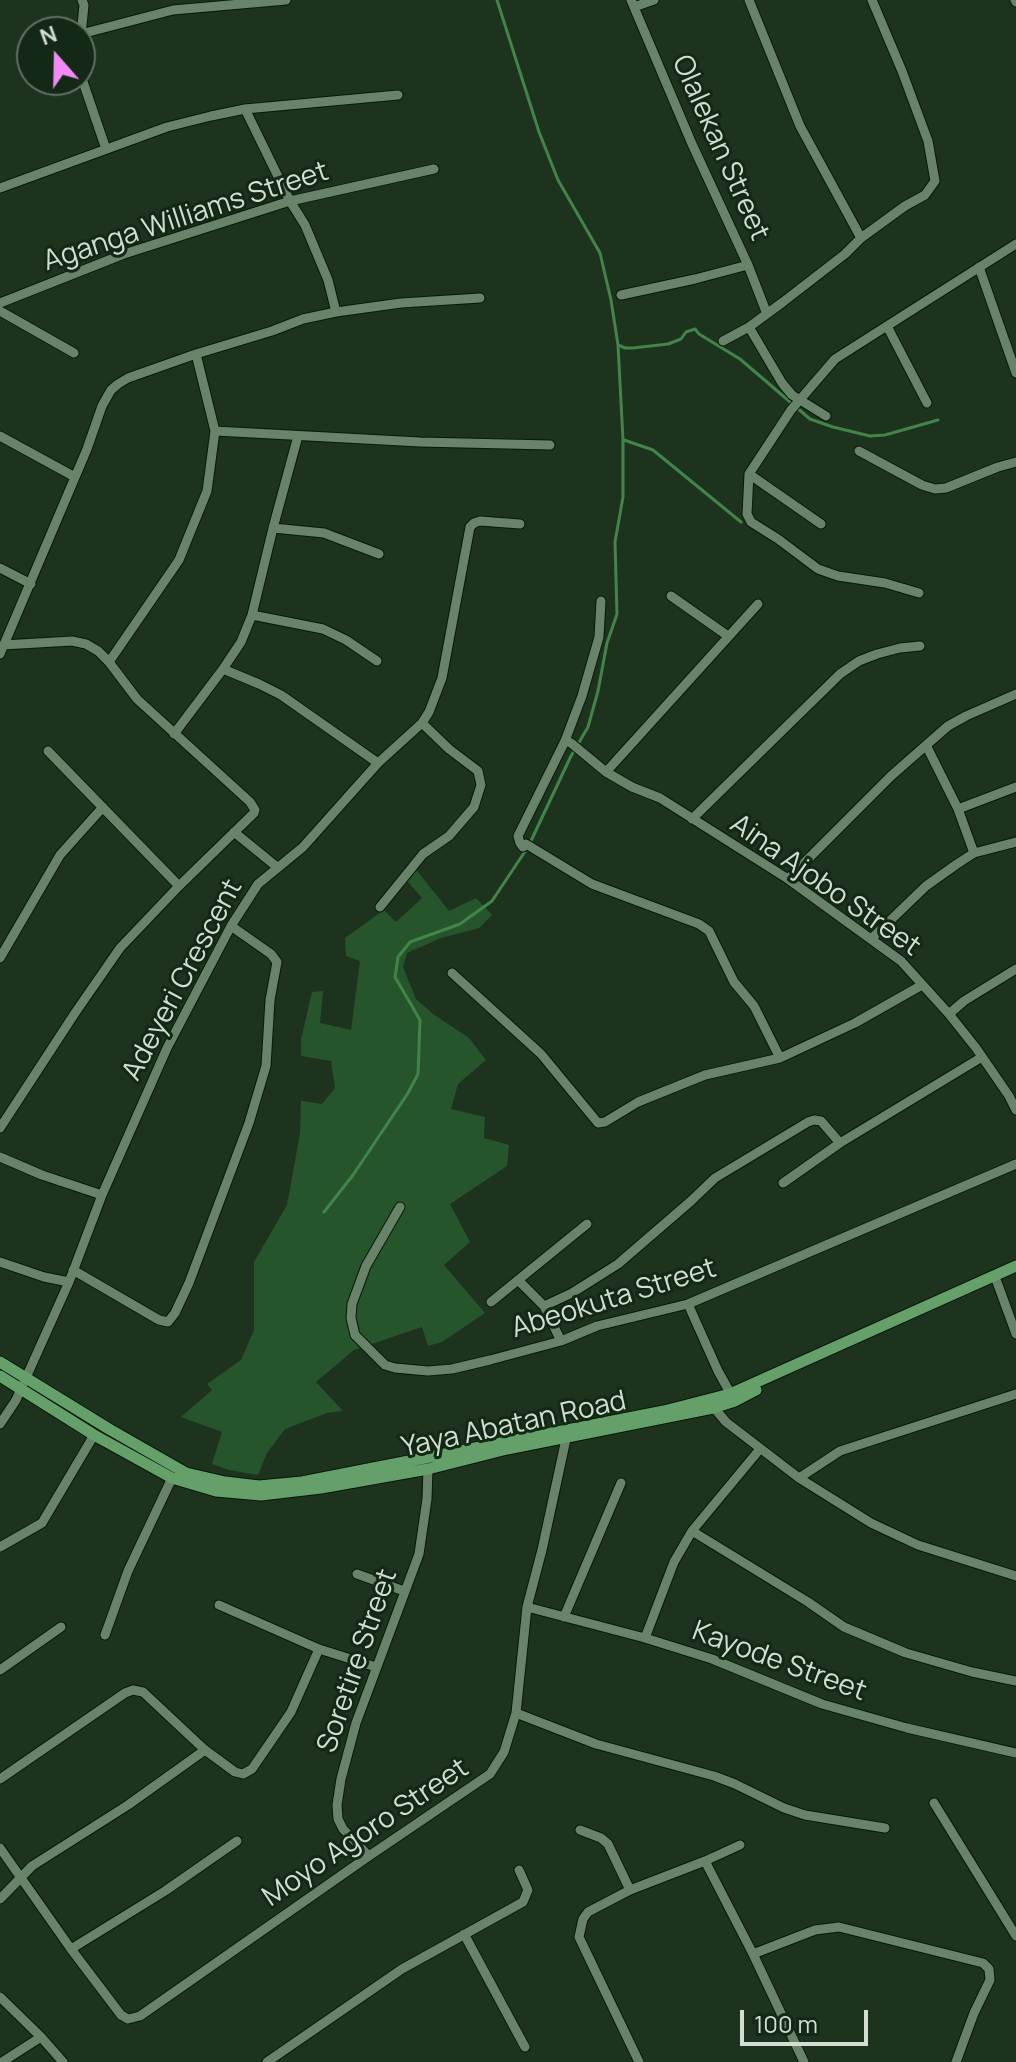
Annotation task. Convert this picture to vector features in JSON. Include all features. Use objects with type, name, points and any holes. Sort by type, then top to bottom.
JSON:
[{"type":"main road","name":"Yaya Abatan Road","points":[[732,1397],[1016,1266]]},
{"type":"main road","name":"Yaya Abatan Road","points":[[23,1383],[94,1435],[172,1478],[216,1491],[261,1495],[428,1469],[711,1404],[761,1387],[1016,1273]]},
{"type":"main road","points":[[0,1362],[23,1383]]},
{"type":"main road","points":[[0,1376],[23,1383]]},
{"type":"main road","name":"Yaya Abatan Road","points":[[23,1383],[186,1473],[259,1486],[302,1482],[711,1404]]},
{"type":"street","points":[[96,30],[173,10],[286,0]]},
{"type":"street","points":[[633,3],[654,0]]},
{"type":"street","points":[[749,0],[800,126],[861,238]]},
{"type":"street","points":[[723,341],[767,314],[861,238],[925,195],[935,181],[928,141],[872,0]]},
{"type":"street","name":"Olalekan Street","points":[[633,3],[767,314]]},
{"type":"street","points":[[0,188],[167,127],[211,116],[245,109],[398,95]]},
{"type":"street","points":[[88,96],[106,149]]},
{"type":"street","points":[[245,109],[305,225],[328,280],[336,312]]},
{"type":"street","name":"Aganga Williams Street","points":[[0,303],[124,254],[290,201],[434,169]]},
{"type":"street","points":[[919,593],[818,569],[751,522],[747,514],[749,474],[796,405],[835,359],[1016,244]]},
{"type":"street","points":[[621,295],[748,265]]},
{"type":"street","points":[[979,267],[1016,373]]},
{"type":"street","points":[[1,650],[111,390],[128,378],[303,319],[401,303],[480,298]]},
{"type":"street","points":[[0,311],[74,353]]},
{"type":"street","points":[[887,326],[927,403]]},
{"type":"street","points":[[749,327],[796,405],[826,416]]},
{"type":"street","points":[[109,662],[179,560],[207,491],[215,431],[196,354]]},
{"type":"street","points":[[215,431],[550,445]]},
{"type":"street","points":[[0,436],[75,477]]},
{"type":"street","points":[[174,734],[241,642],[252,615],[298,436]]},
{"type":"street","points":[[859,451],[935,489],[946,488],[1016,462]]},
{"type":"street","points":[[749,474],[821,524]]},
{"type":"street","name":"Adeyeri Crescent","points":[[0,1424],[16,1400],[69,1282],[102,1195],[167,1048],[231,926],[258,884],[311,839],[378,763],[422,723],[429,712],[442,678],[470,527],[480,521],[520,524]]},
{"type":"street","points":[[273,528],[324,533],[379,554]]},
{"type":"street","points":[[0,568],[31,584]]},
{"type":"street","points":[[671,596],[728,636]]},
{"type":"street","points":[[601,601],[599,637],[568,742],[518,836],[525,846],[592,884],[699,924],[709,931],[734,982],[754,1006],[780,1058]]},
{"type":"street","points":[[606,772],[758,604]]},
{"type":"street","points":[[252,615],[323,629],[377,661]]},
{"type":"street","points":[[0,1128],[120,948],[254,813],[254,807],[137,699],[109,662],[86,644],[72,641],[1,650]]},
{"type":"street","points":[[692,819],[840,674],[859,661],[877,654],[920,646]]},
{"type":"street","points":[[223,669],[281,695],[378,763]]},
{"type":"street","points":[[788,879],[891,776],[948,726],[1016,694]]},
{"type":"street","points":[[380,907],[423,854],[449,836],[474,807],[481,785],[478,771],[422,723]]},
{"type":"street","name":"Aina Ajobo Street","points":[[568,742],[606,772],[660,798],[788,879],[901,961],[949,1014],[1012,1094],[1016,1110]]},
{"type":"street","points":[[926,745],[958,809],[974,853]]},
{"type":"street","points":[[48,751],[179,886]]},
{"type":"street","points":[[958,809],[1016,787]]},
{"type":"street","points":[[0,958],[60,855],[103,807]]},
{"type":"street","points":[[234,832],[277,867]]},
{"type":"street","points":[[871,939],[926,886],[974,853],[1016,842]]},
{"type":"street","points":[[73,1270],[159,1320],[168,1322],[184,1293],[249,1123],[266,1066],[276,959],[231,926]]},
{"type":"street","points":[[949,1014],[964,1001],[1016,969]]},
{"type":"street","points":[[452,973],[541,1054],[598,1123],[638,1102],[705,1075],[780,1058],[855,1023],[922,985]]},
{"type":"street","points":[[783,1183],[840,1143],[982,1057]]},
{"type":"street","points":[[0,1107],[9,1115]]},
{"type":"street","points":[[544,1306],[572,1293],[618,1264],[715,1178],[808,1122],[821,1121],[840,1143]]},
{"type":"street","points":[[0,1157],[102,1195]]},
{"type":"street","name":"Abeokuta Street","points":[[400,1207],[366,1266],[352,1304],[351,1318],[355,1335],[385,1365],[428,1371],[452,1369],[561,1341],[597,1326],[688,1304],[1016,1164]]},
{"type":"street","points":[[491,1302],[587,1224]]},
{"type":"street","points":[[0,1262],[69,1282]]},
{"type":"street","points":[[518,1280],[544,1306],[561,1341]]},
{"type":"street","points":[[997,1282],[1016,1334]]},
{"type":"street","points":[[688,1304],[732,1397]]},
{"type":"street","points":[[799,1478],[840,1451],[1016,1394]]},
{"type":"street","points":[[711,1404],[726,1422],[760,1449],[799,1478],[871,1523],[918,1545],[1016,1576]]},
{"type":"street","points":[[0,1547],[42,1523],[94,1435]]},
{"type":"street","name":"Moyo Agoro Street","points":[[71,1949],[121,2015],[128,2019],[140,2016],[490,1774],[504,1752],[516,1713],[527,1607],[566,1439]]},
{"type":"street","points":[[645,1638],[674,1562],[692,1531],[760,1449]]},
{"type":"street","name":"Soretire Street","points":[[369,1856],[343,1829],[338,1819],[337,1805],[352,1737],[419,1554],[428,1469]]},
{"type":"street","points":[[105,1635],[128,1571],[172,1478]]},
{"type":"street","points":[[564,1617],[621,1483]]},
{"type":"street","points":[[692,1531],[844,1627],[906,1653],[1016,1681]]},
{"type":"street","points":[[357,1574],[404,1591]]},
{"type":"street","points":[[219,1605],[319,1649],[376,1667]]},
{"type":"street","name":"Kayode Street","points":[[527,1607],[712,1659],[822,1704],[907,1728],[1016,1753]]},
{"type":"street","points":[[0,1670],[61,1627]]},
{"type":"street","points":[[0,1779],[133,1690],[143,1692],[205,1750],[235,1772],[243,1774],[252,1769],[291,1712],[319,1649]]},
{"type":"street","points":[[516,1713],[596,1744],[724,1780],[805,1815],[885,1828]]},
{"type":"street","points":[[0,1899],[32,1866],[128,1805],[205,1750]]},
{"type":"street","points":[[934,1803],[1016,1936]]},
{"type":"street","points":[[580,1830],[608,1844],[630,1890]]},
{"type":"street","points":[[0,1848],[71,1949],[165,1891],[237,1841]]},
{"type":"street","points":[[639,2062],[579,1937],[583,1919],[588,1912],[630,1890],[740,1845]]},
{"type":"street","points":[[705,1861],[804,2062]]},
{"type":"street","points":[[267,2062],[280,2058],[402,1969],[523,1902],[528,1890],[519,1870]]},
{"type":"street","points":[[753,1954],[815,1930],[839,1927],[983,1963],[989,1969],[990,1980],[956,2062]]},
{"type":"street","points":[[464,1934],[525,2047]]},
{"type":"street","points":[[0,1997],[63,2062]]},
{"type":"street","points":[[2,2062],[41,2037]]},
{"type":"green space","points":[[414,867],[449,911],[476,898],[492,915],[479,928],[441,938],[407,953],[403,967],[416,999],[469,1038],[486,1060],[458,1084],[451,1109],[485,1117],[484,1138],[509,1145],[507,1166],[450,1204],[470,1242],[444,1265],[485,1313],[442,1342],[428,1346],[422,1327],[354,1350],[316,1382],[343,1411],[327,1413],[285,1429],[267,1453],[258,1475],[229,1470],[212,1464],[222,1432],[181,1417],[212,1390],[207,1384],[241,1360],[254,1330],[254,1262],[287,1205],[300,1133],[301,1101],[322,1104],[335,1088],[331,1061],[301,1056],[301,1040],[312,992],[323,991],[320,1023],[351,1030],[360,961],[346,956],[345,938],[384,910],[396,922],[422,898],[403,876]]},
{"type":"waterway","points":[[497,0],[539,132],[558,180],[600,253],[618,345],[623,440],[623,497],[615,542],[617,614],[607,643],[588,727],[530,843]]},
{"type":"waterway","points":[[618,345],[633,348],[668,344],[695,329],[740,359],[810,419],[870,436],[885,435],[938,420]]},
{"type":"waterway","points":[[624,440],[653,450],[741,522]]},
{"type":"waterway","points":[[324,1212],[353,1175],[418,1074],[420,1020],[395,977],[398,957],[410,942],[460,924],[492,901],[526,850]]}]
